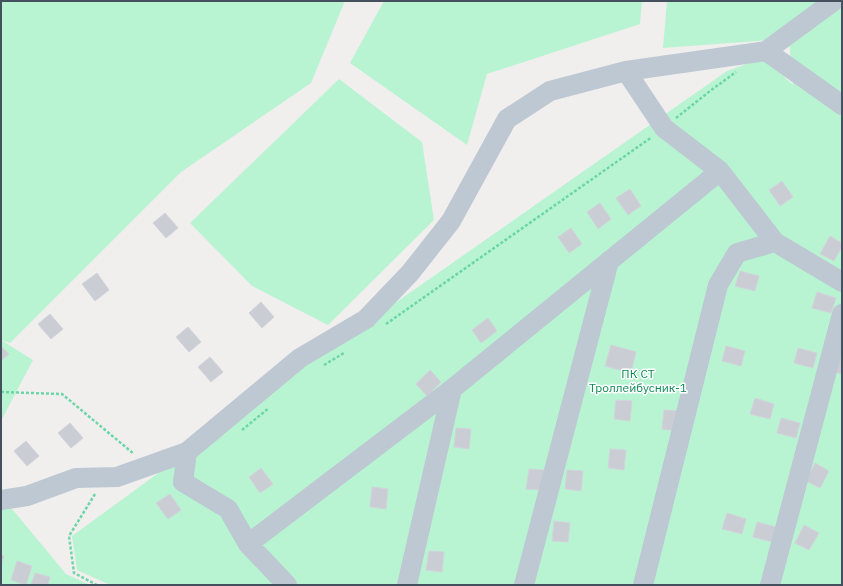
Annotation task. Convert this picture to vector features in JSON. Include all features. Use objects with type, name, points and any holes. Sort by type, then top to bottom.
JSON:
[{"type":"street","points":[[1,500],[27,496],[76,478],[117,477],[187,452],[300,358],[366,319],[410,273],[452,221],[507,119],[550,91],[626,71],[766,51],[834,1]]},
{"type":"street","points":[[766,51],[842,105]]},
{"type":"street","points":[[626,71],[664,128],[720,171],[775,242],[842,282]]},
{"type":"street","points":[[248,544],[452,389],[720,171]]},
{"type":"street","points":[[643,585],[718,285],[737,253],[775,242]]},
{"type":"street","points":[[524,585],[609,260]]},
{"type":"street","points":[[770,585],[842,314]]},
{"type":"street","points":[[407,585],[452,389]]},
{"type":"street","points":[[187,452],[183,482],[228,509],[248,544],[287,585]]},
{"type":"path","points":[[381,327],[664,128],[710,91],[741,69]]},
{"type":"path","points":[[323,365],[348,350]]},
{"type":"path","points":[[1,392],[62,394],[148,466]]},
{"type":"path","points":[[237,434],[273,404]]},
{"type":"path","points":[[97,585],[74,573],[69,536],[93,496],[117,477]]},
{"type":"green space","points":[[1,1],[345,1],[311,83],[181,172],[10,343],[1,340]]},
{"type":"green space","points":[[384,1],[642,1],[640,24],[487,74],[467,145],[350,63]]},
{"type":"green space","points":[[667,1],[821,1],[770,40],[663,48]]},
{"type":"green space","name":"ПК СТ Троллейбусник-1","points":[[842,1],[842,585],[110,585],[77,570],[72,536],[305,366],[727,71],[764,58],[793,85],[789,41]]},
{"type":"green space","points":[[339,79],[422,142],[434,220],[328,325],[252,286],[190,223]]},
{"type":"green space","points":[[1,340],[33,360],[1,421]]},
{"type":"green space","points":[[8,504],[66,574],[90,585],[1,585],[1,505]]},
{"type":"building","points":[[782,181],[793,197],[780,206],[769,190]]},
{"type":"building","points":[[630,189],[641,206],[628,215],[616,198]]},
{"type":"building","points":[[600,203],[611,219],[598,229],[587,212]]},
{"type":"building","points":[[165,213],[178,228],[166,238],[153,223]]},
{"type":"building","points":[[571,228],[582,244],[569,253],[558,237]]},
{"type":"building","points":[[830,236],[842,243],[842,247],[834,261],[820,254]]},
{"type":"building","points":[[740,271],[759,276],[755,291],[735,286]]},
{"type":"building","points":[[97,273],[109,290],[95,301],[82,284]]},
{"type":"building","points":[[817,292],[836,298],[831,313],[812,308]]},
{"type":"building","points":[[261,302],[274,317],[262,328],[249,313]]},
{"type":"building","points":[[50,314],[63,329],[51,339],[38,324]]},
{"type":"building","points":[[488,318],[497,331],[481,343],[472,330]]},
{"type":"building","points":[[188,327],[201,342],[189,352],[176,337]]},
{"type":"building","points":[[611,345],[636,352],[631,373],[605,366]]},
{"type":"building","points":[[1,346],[9,354],[1,361]]},
{"type":"building","points":[[726,346],[745,351],[741,366],[722,361]]},
{"type":"building","points":[[798,348],[817,353],[813,368],[794,363]]},
{"type":"building","points":[[842,353],[842,374],[835,372]]},
{"type":"building","points":[[210,357],[223,372],[211,382],[198,367]]},
{"type":"building","points":[[430,370],[441,382],[427,396],[416,384]]},
{"type":"building","points":[[755,398],[774,404],[770,419],[750,414]]},
{"type":"building","points":[[616,400],[632,401],[630,421],[614,419]]},
{"type":"building","points":[[664,410],[680,411],[677,431],[662,429]]},
{"type":"building","points":[[781,418],[800,423],[796,438],[777,433]]},
{"type":"building","points":[[70,423],[83,438],[71,448],[58,433]]},
{"type":"building","points":[[456,428],[471,429],[469,449],[454,447]]},
{"type":"building","points":[[26,441],[39,456],[27,466],[14,451]]},
{"type":"building","points":[[610,449],[626,450],[624,470],[608,468]]},
{"type":"building","points":[[815,463],[829,471],[820,488],[806,481]]},
{"type":"building","points":[[261,468],[273,484],[260,493],[249,477]]},
{"type":"building","points":[[529,469],[544,470],[542,490],[526,489]]},
{"type":"building","points":[[567,470],[583,471],[581,491],[565,489]]},
{"type":"building","points":[[372,487],[388,489],[386,509],[370,507]]},
{"type":"building","points":[[170,494],[181,510],[168,519],[156,503]]},
{"type":"building","points":[[727,513],[746,519],[742,534],[722,529]]},
{"type":"building","points":[[554,521],[570,523],[568,542],[552,541]]},
{"type":"building","points":[[757,522],[776,527],[772,542],[753,537]]},
{"type":"building","points":[[804,525],[819,533],[809,550],[795,543]]},
{"type":"building","points":[[429,551],[444,552],[442,572],[426,570]]},
{"type":"building","points":[[1,555],[4,556],[1,564]]},
{"type":"building","points":[[17,561],[32,566],[26,585],[11,580]]},
{"type":"building","points":[[35,573],[50,577],[48,585],[31,585]]}]
